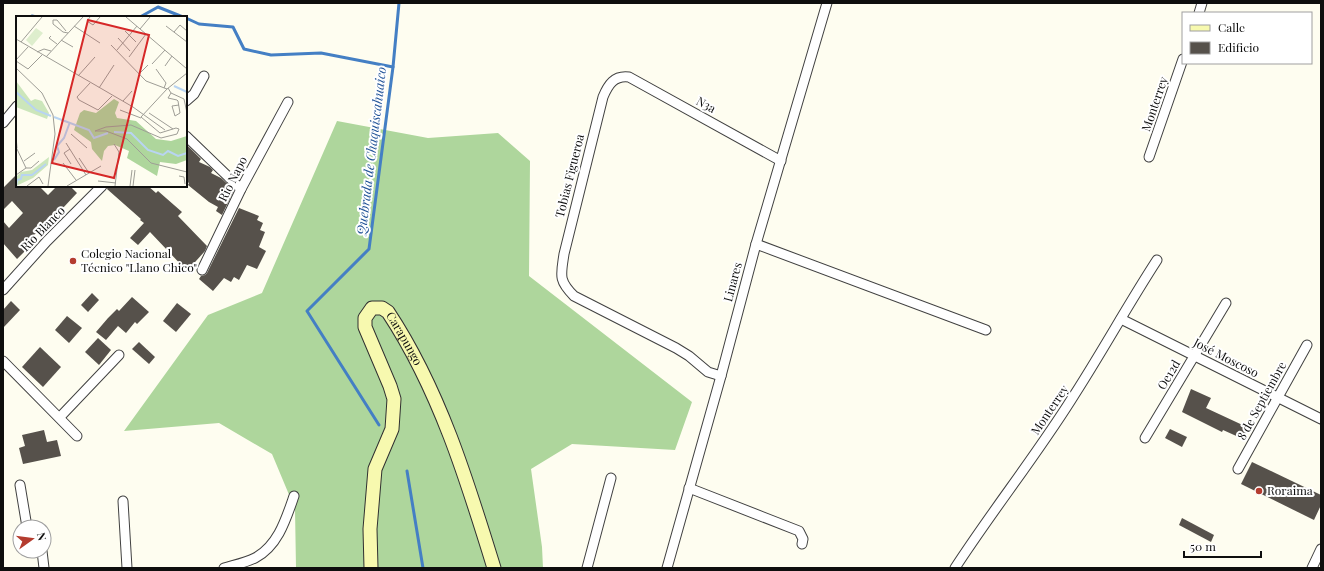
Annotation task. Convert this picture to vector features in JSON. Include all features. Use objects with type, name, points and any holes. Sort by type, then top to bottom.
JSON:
[{"type":"street","name":"Linares","points":[[667,568],[721,376],[756,244],[827,3]]},
{"type":"street","name":"Monterrey","points":[[1149,157],[1182,62]]},
{"type":"street","points":[[187,100],[194,94],[204,76]]},
{"type":"street","name":"N3a","points":[[618,78],[629,77],[780,161]]},
{"type":"street","name":"Tobias Figueroa","points":[[618,78],[610,82],[603,97],[590,146],[561,270],[564,286],[574,296],[676,348],[689,356],[708,372],[721,376]]},
{"type":"street","name":"Rio Napo","points":[[202,270],[241,189],[288,102]]},
{"type":"street","points":[[3,123],[16,107]]},
{"type":"street","points":[[187,137],[241,189]]},
{"type":"street","name":"Rio Blanco","points":[[3,290],[47,241],[101,187]]},
{"type":"street","points":[[756,244],[986,330]]},
{"type":"street","name":"Monterrey","points":[[955,568],[1071,401],[1156,260]]},
{"type":"street","name":"Oe12d","points":[[1145,438],[1226,303]]},
{"type":"street","name":"Carapungo","points":[[371,568],[370,529],[375,469],[392,429],[394,414],[394,399],[390,386],[365,327],[365,318],[372,308],[382,308],[388,312],[413,353],[443,418],[459,461],[494,568]]},
{"type":"street","name":"José Moscoso","points":[[1121,318],[1321,419]]},
{"type":"street","name":"8 de Septiembre","points":[[1238,469],[1307,345]]},
{"type":"street","points":[[60,417],[120,355]]},
{"type":"street","points":[[3,361],[60,417],[77,436]]},
{"type":"street","points":[[587,568],[611,478]]},
{"type":"street","points":[[20,485],[26,519]]},
{"type":"street","points":[[689,488],[799,531],[803,539],[802,544]]},
{"type":"street","points":[[224,568],[255,558],[267,549],[282,530],[294,496]]},
{"type":"street","points":[[123,501],[127,568]]},
{"type":"street","points":[[1312,568],[1321,549]]},
{"type":"green space","points":[[337,121],[428,138],[498,133],[530,161],[529,276],[692,402],[675,450],[572,444],[531,469],[542,547],[543,568],[296,568],[295,509],[272,454],[219,423],[124,431],[208,315],[262,293]]},
{"type":"building","points":[[187,145],[201,159],[199,162],[210,167],[213,170],[211,173],[221,178],[234,190],[222,215],[216,211],[218,207],[209,202],[188,185],[189,183],[187,182]]},
{"type":"building","points":[[16,175],[16,187],[40,187],[48,195],[56,187],[71,187],[77,193],[62,209],[64,211],[43,232],[40,229],[24,245],[27,249],[17,259],[3,243],[3,221],[9,228],[23,213],[12,201],[3,210],[3,188]]},
{"type":"building","points":[[108,187],[149,187],[156,193],[158,191],[182,212],[178,216],[207,246],[205,251],[187,271],[150,232],[138,245],[130,238],[144,223],[107,189]]},
{"type":"building","points":[[239,208],[259,216],[257,220],[263,223],[260,230],[265,232],[259,247],[266,251],[257,269],[247,265],[239,280],[234,277],[231,282],[224,278],[213,291],[199,279],[207,273]]},
{"type":"building","points":[[92,293],[99,300],[88,312],[81,305]]},
{"type":"building","points":[[132,297],[149,312],[137,324],[135,322],[126,333],[118,326],[106,340],[96,332],[117,309],[119,311]]},
{"type":"building","points":[[11,301],[20,310],[3,328],[3,310]]},
{"type":"building","points":[[177,303],[191,314],[176,332],[163,321]]},
{"type":"building","points":[[67,316],[82,328],[69,343],[55,330]]},
{"type":"building","points":[[98,338],[111,350],[99,365],[85,352]]},
{"type":"building","points":[[139,342],[155,357],[149,364],[132,349]]},
{"type":"building","points":[[40,347],[61,367],[43,387],[22,367]]},
{"type":"building","points":[[1191,389],[1211,398],[1206,408],[1249,428],[1243,439],[1223,430],[1222,432],[1182,412]]},
{"type":"building","points":[[1170,429],[1187,437],[1182,447],[1165,438]]},
{"type":"building","points":[[44,430],[47,442],[57,440],[61,456],[23,464],[19,448],[25,446],[22,435]]},
{"type":"building","points":[[1252,462],[1321,495],[1321,505],[1314,520],[1241,484]]},
{"type":"building","points":[[1182,518],[1214,535],[1211,542],[1179,525]]},
{"type":"waterway","name":"Quebrada de Chaquiscahuaico","points":[[379,425],[307,311],[369,249],[393,67],[399,3]]},
{"type":"waterway","points":[[142,16],[158,7],[180,16]]},
{"type":"waterway","points":[[187,18],[199,24],[233,27],[244,49],[271,55],[321,53],[393,67]]},
{"type":"waterway","name":"Quebrada de Chaquiscahuaico","points":[[407,471],[423,568]]},
{"type":"place","name":"Colegio Nacional Técnico \"Llano Chico\"","points":[[73,261]]},
{"type":"place","name":"Roraima","points":[[1259,491]]}]
